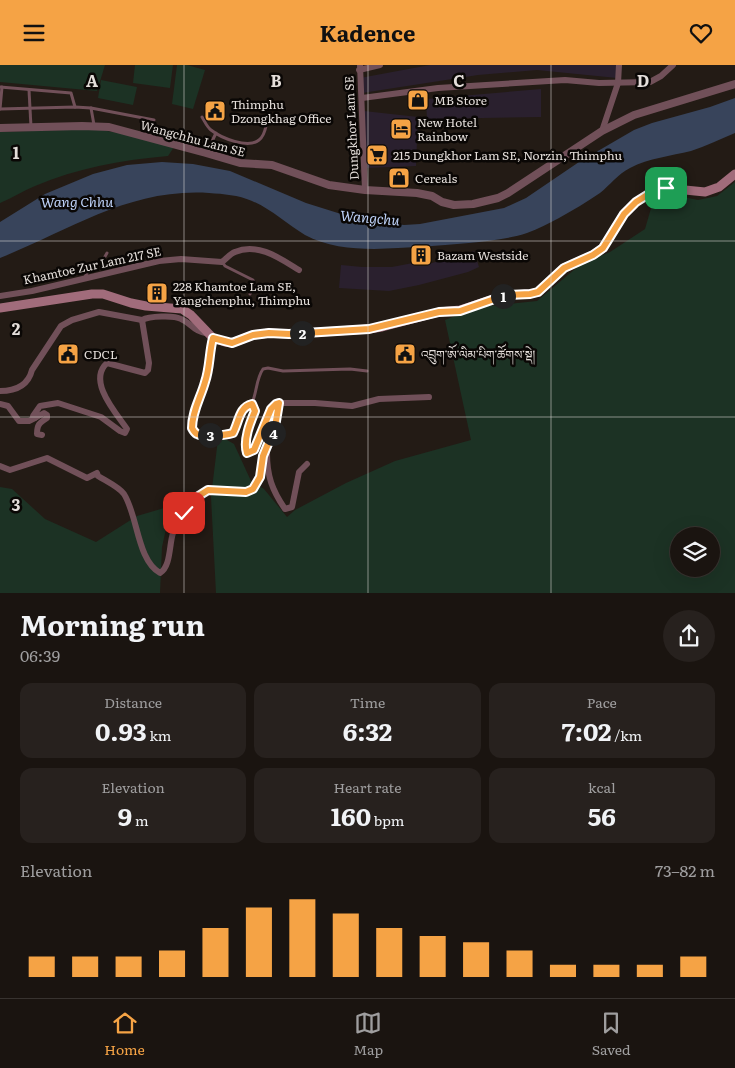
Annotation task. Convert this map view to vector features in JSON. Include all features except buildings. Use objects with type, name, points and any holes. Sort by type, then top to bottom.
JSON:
[{"type":"main road","points":[[0,308],[103,294],[139,305],[182,309],[191,315],[212,337],[232,343],[253,335],[269,333],[289,334],[369,329],[439,312],[460,311],[506,295],[538,292],[564,268],[593,255],[603,248],[624,214],[636,202],[652,192],[666,188],[705,192],[719,187],[735,174]]},
{"type":"street","points":[[360,68],[380,65]]},
{"type":"street","points":[[602,131],[618,83],[619,65]]},
{"type":"street","points":[[362,98],[438,88],[565,80],[618,83],[650,82],[661,76],[673,65]]},
{"type":"street","name":"Dungkhor Lam SE","points":[[360,68],[365,190]]},
{"type":"street","name":"Wangchhu Lam SE","points":[[0,129],[94,126],[118,129],[240,163],[272,165],[329,185],[365,190],[417,193],[432,196],[442,202],[454,205],[473,204],[498,198],[540,174],[565,154],[602,131],[634,115],[735,84]]},
{"type":"street","points":[[222,262],[234,252],[248,249],[273,254],[299,270]]},
{"type":"street","name":"Khamtoe Zur Lam 217 SE","points":[[0,296],[32,291],[159,261],[181,259],[222,262]]},
{"type":"street","points":[[0,391],[12,391],[25,384],[61,326],[72,320],[99,312],[142,320],[147,317],[179,317],[200,333],[212,337],[206,381],[195,408],[192,428],[196,434],[200,435],[222,436],[233,433],[241,411],[252,404],[255,411],[245,446],[247,453],[254,450],[271,409],[279,403],[352,406],[379,399],[429,397]]},
{"type":"street","points":[[35,418],[33,416],[40,407],[58,403],[101,417],[125,433],[127,429],[107,401],[100,379],[102,368],[107,363],[145,373],[148,370],[149,363],[142,320]]},
{"type":"street","points":[[0,465],[10,470],[47,458],[88,478],[97,473],[98,476],[124,493],[144,551],[154,569],[160,573],[167,563],[173,532],[184,513],[197,497],[208,490],[246,492],[253,489],[260,477],[263,456],[275,427],[279,403]]},
{"type":"street","points":[[0,404],[8,406],[19,421],[29,421],[44,413],[47,415],[47,418],[39,423],[37,428],[37,434],[42,435]]},
{"type":"street","points":[[268,447],[268,475],[272,487],[285,509],[292,507],[299,472],[308,464]]},
{"type":"lane","points":[[75,107],[71,93],[1,87],[0,109],[91,108],[154,120]]},
{"type":"lane","points":[[29,90],[31,127]]},
{"type":"lane","points":[[91,108],[94,126]]},
{"type":"lane","points":[[202,117],[208,127],[216,133],[242,144],[251,144],[260,139],[266,126]]},
{"type":"lane","points":[[206,153],[216,133]]},
{"type":"lane","points":[[85,278],[89,269],[104,260],[107,253]]},
{"type":"lane","points":[[222,262],[225,266],[253,280],[254,285],[250,294]]},
{"type":"lane","points":[[252,404],[256,395],[259,374],[263,369],[283,371],[350,369],[367,371]]},
{"type":"shaded area","points":[[430,65],[617,65],[617,78],[537,70],[478,75],[362,93],[360,78]]},
{"type":"shaded area","points":[[541,89],[541,117],[427,119],[426,99]]},
{"type":"shaded area","points":[[364,111],[418,117],[416,166],[365,168]]},
{"type":"shaded area","points":[[474,251],[479,267],[468,272],[389,291],[339,288],[341,265],[392,267],[413,263],[425,265]]},
{"type":"green space","points":[[0,65],[105,65],[97,91],[0,82]]},
{"type":"green space","points":[[135,65],[173,65],[170,88],[133,83]]},
{"type":"green space","points":[[177,65],[187,65],[205,70],[193,109],[172,104]]},
{"type":"green space","points":[[101,80],[137,87],[133,105],[98,98]]},
{"type":"green space","points":[[95,129],[125,134],[174,147],[168,156],[117,163],[67,174],[35,186],[0,203],[0,132]]},
{"type":"green space","points":[[735,182],[735,593],[216,593],[211,497],[218,439],[227,440],[234,444],[251,481],[264,489],[287,517],[295,510],[346,483],[395,461],[471,440],[445,320],[478,307],[537,301],[581,264],[610,252],[645,229],[654,198],[678,196],[698,200],[717,196]]},
{"type":"green space","points":[[0,487],[12,489],[45,519],[96,542],[137,516],[171,506],[162,547],[160,593],[0,593]]},
{"type":"water","name":"Wang Chhu","points":[[735,98],[735,133],[691,151],[652,160],[630,168],[600,193],[559,218],[535,230],[513,237],[422,247],[374,249],[347,247],[313,239],[298,231],[266,208],[247,199],[209,193],[180,193],[153,197],[101,213],[0,258],[0,222],[45,194],[93,174],[127,165],[162,162],[193,164],[230,171],[306,203],[357,219],[404,225],[420,224],[504,208],[526,198],[579,162],[634,130]]},
{"type":"place","name":"MB Store","points":[[418,100]]},
{"type":"place","name":"Thimphu Dzongkhag Office","points":[[215,111]]},
{"type":"place","name":"New Hotel Rainbow","points":[[401,129]]},
{"type":"place","name":"215 Dungkhor Lam SE, Norzin, Thimphu","points":[[377,155]]},
{"type":"place","name":"Cereals","points":[[399,178]]},
{"type":"place","name":"Bazam Westside","points":[[421,255]]},
{"type":"place","name":"228 Khamtoe Lam SE, Yangchenphu, Thimphu","points":[[157,293]]},
{"type":"place","name":"CDCL","points":[[68,354]]},
{"type":"place","name":"འབྲུག་ཨོ་ལིམ་པིག་ཚོགས་སྡེ།","points":[[405,354]]},
{"type":"route","points":[[184,513],[197,497],[208,490],[246,492],[253,489],[260,477],[263,456],[275,427],[279,403],[271,409],[251,453],[247,453],[245,446],[255,411],[252,404],[241,411],[233,433],[222,436],[196,434],[192,424],[195,408],[206,381],[209,351],[213,338],[232,343],[253,335],[269,333],[289,334],[369,329],[439,312],[460,311],[492,298],[538,292],[564,268],[593,255],[603,248],[624,214],[636,202],[652,192],[666,188]]},
{"type":"water label","name":"Wangchu","points":[[370,217]]}]
